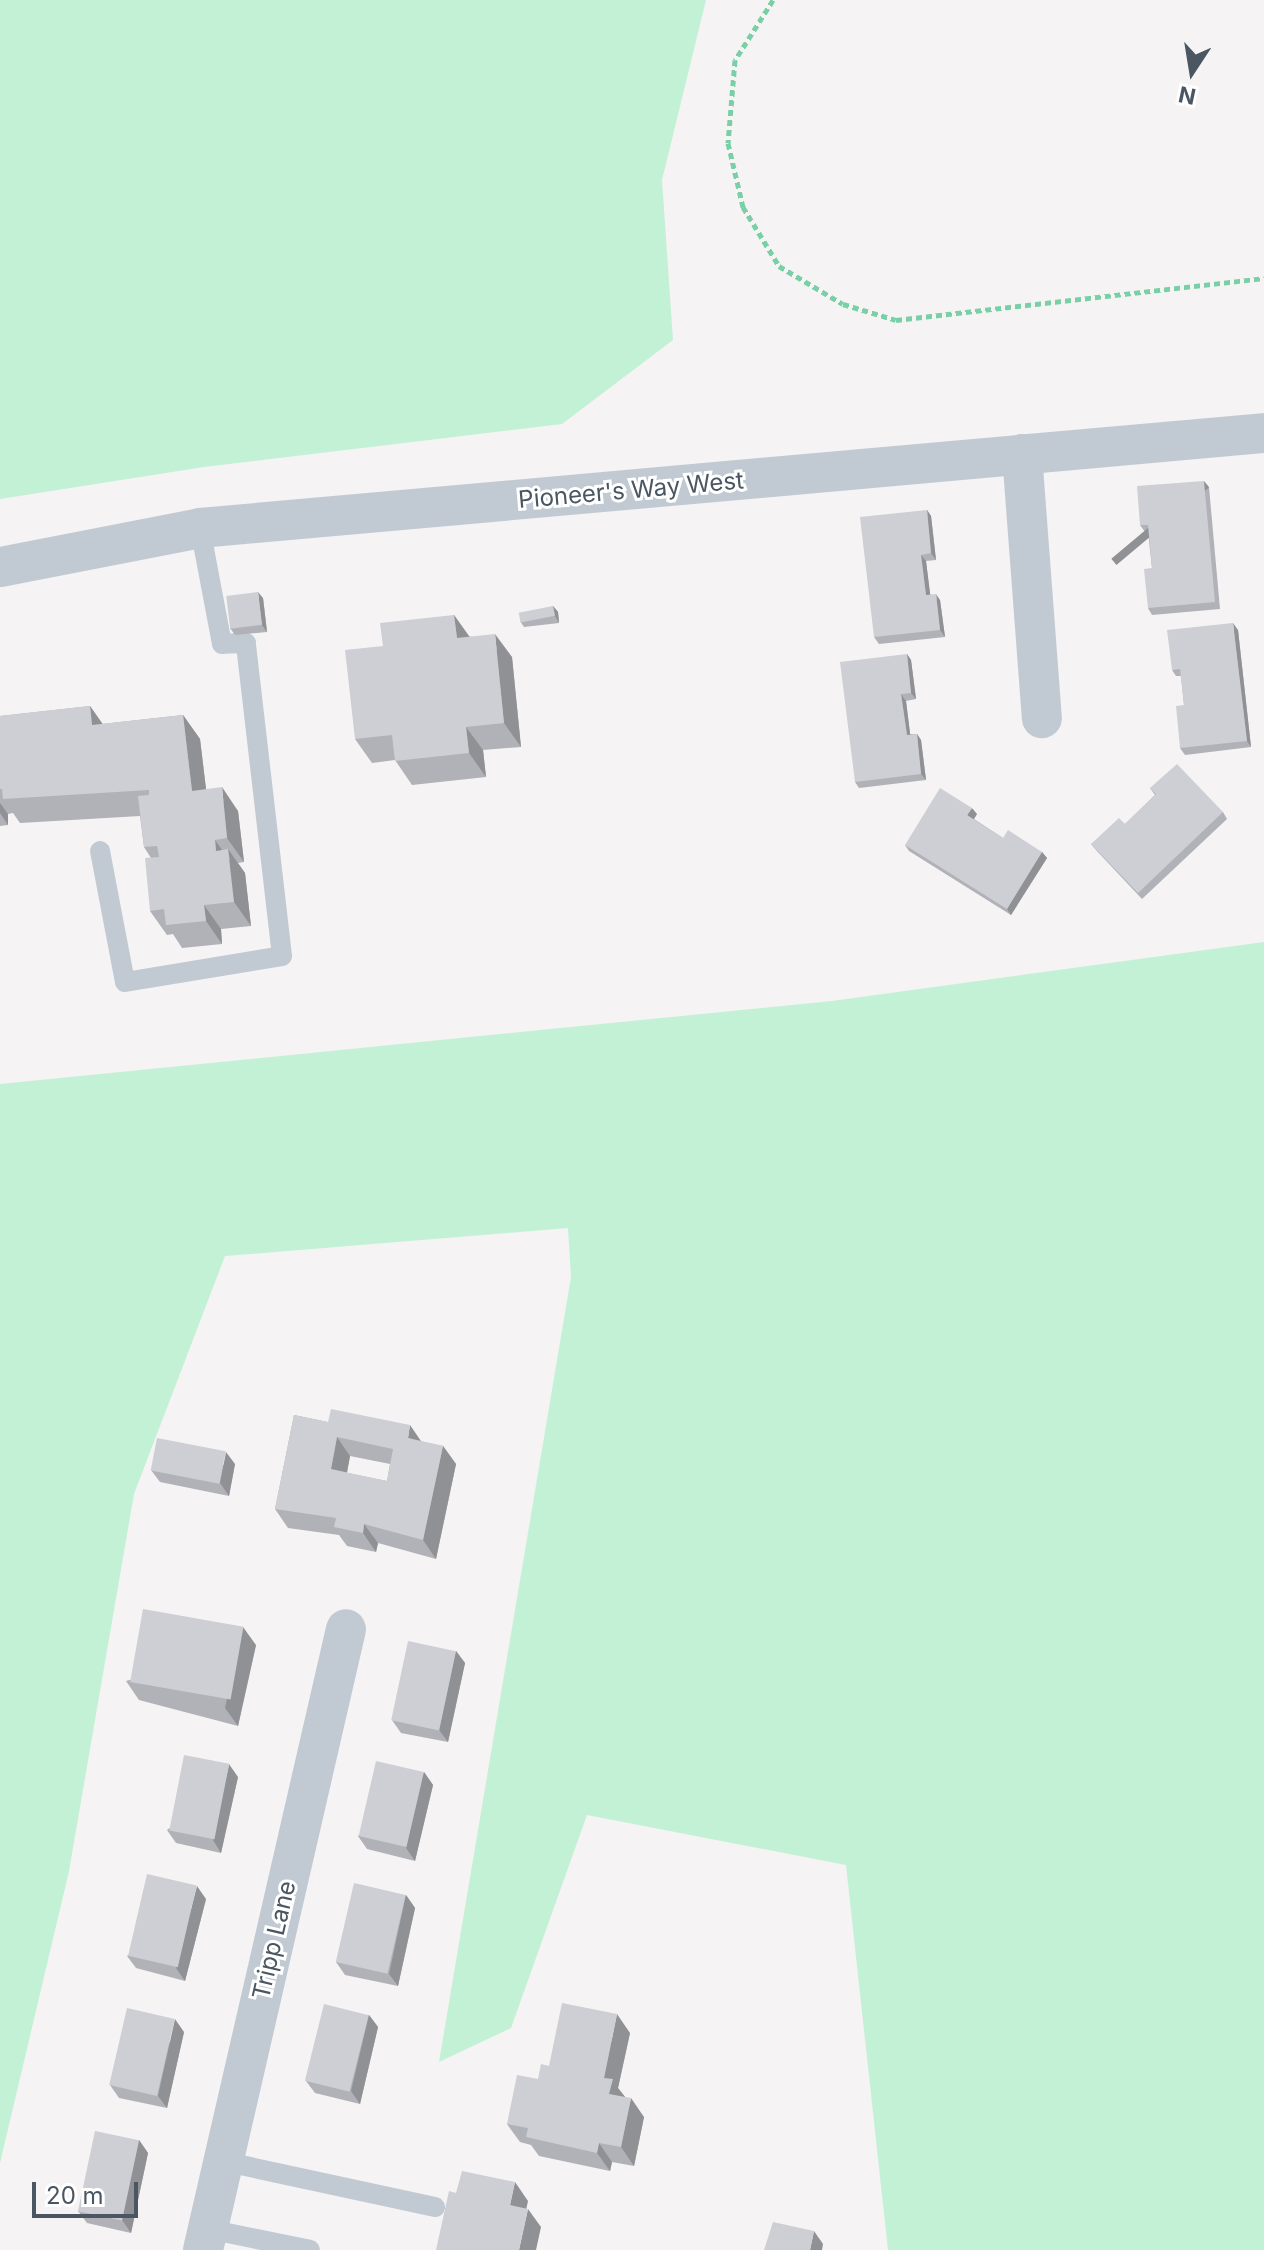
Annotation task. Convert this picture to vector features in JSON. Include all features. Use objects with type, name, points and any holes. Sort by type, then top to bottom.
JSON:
[{"type":"street","name":"Pioneer's Way West","points":[[0,567],[200,528],[1264,433]]},
{"type":"street","points":[[1022,454],[1042,718]]},
{"type":"street","name":"Tripp Lane","points":[[205,2240],[346,1629]]},
{"type":"lane","points":[[100,851],[125,982],[282,956],[246,643],[222,644],[200,528]]},
{"type":"lane","points":[[222,2161],[435,2207]]},
{"type":"lane","points":[[205,2240],[310,2250]]},
{"type":"path","points":[[773,0],[735,60],[728,143],[743,207],[779,266],[843,304],[896,320],[1264,278]]},
{"type":"green space","points":[[0,0],[706,0],[662,180],[673,340],[562,424],[204,467],[0,499]]},
{"type":"green space","points":[[1264,942],[1264,2250],[888,2250],[846,1865],[587,1815],[511,2028],[439,2062],[571,1277],[568,1228],[225,1256],[134,1494],[69,1871],[0,2163],[0,1084],[832,1001]]},
{"type":"building","points":[[1204,481],[1215,602],[1148,608],[1144,569],[1152,568],[1148,525],[1140,525],[1137,486]]},
{"type":"building","points":[[927,510],[931,553],[921,555],[926,595],[936,594],[940,630],[874,637],[860,517]]},
{"type":"building","points":[[258,592],[262,625],[230,629],[226,596]]},
{"type":"building","points":[[553,606],[555,616],[521,622],[519,613]]},
{"type":"building","points":[[454,615],[457,638],[495,634],[504,723],[466,727],[469,753],[395,761],[392,735],[355,739],[345,650],[383,646],[380,623]]},
{"type":"building","points":[[1233,623],[1247,741],[1180,748],[1176,706],[1184,705],[1180,669],[1172,670],[1167,630]]},
{"type":"building","points":[[907,654],[911,693],[901,694],[907,735],[917,734],[921,774],[855,782],[840,662]]},
{"type":"building","points":[[90,706],[92,725],[183,715],[192,791],[222,787],[227,838],[215,840],[216,851],[228,849],[234,902],[204,905],[206,921],[166,925],[164,909],[150,911],[145,858],[159,857],[157,846],[144,847],[138,796],[149,795],[149,790],[3,799],[0,789],[0,716]]},
{"type":"building","points":[[1177,764],[1223,812],[1138,893],[1091,844],[1119,818],[1125,824],[1156,794],[1150,788]]},
{"type":"building","points":[[940,788],[972,808],[967,815],[1003,838],[1008,830],[1042,852],[1007,909],[905,845]]},
{"type":"building","points":[[331,1409],[410,1425],[408,1438],[443,1446],[423,1540],[364,1524],[363,1533],[334,1527],[336,1518],[275,1509],[294,1415],[328,1422]],"holes":[[[337,1437],[393,1449],[387,1481],[331,1469]]]},
{"type":"building","points":[[157,1438],[226,1451],[219,1484],[151,1470]]},
{"type":"building","points":[[143,1609],[243,1627],[231,1700],[130,1682]]},
{"type":"building","points":[[408,1641],[456,1651],[439,1730],[391,1720]]},
{"type":"building","points":[[184,1755],[229,1764],[214,1839],[169,1831]]},
{"type":"building","points":[[376,1761],[424,1772],[406,1847],[359,1836]]},
{"type":"building","points":[[147,1874],[197,1885],[178,1967],[128,1956]]},
{"type":"building","points":[[354,1883],[406,1895],[387,1974],[336,1962]]},
{"type":"building","points":[[562,2003],[617,2014],[604,2078],[613,2079],[609,2094],[631,2098],[621,2147],[599,2143],[597,2153],[526,2137],[528,2128],[507,2124],[517,2075],[538,2079],[541,2064],[549,2066]]},
{"type":"building","points":[[324,2004],[369,2015],[350,2092],[305,2081]]},
{"type":"building","points":[[127,2008],[175,2019],[157,2096],[109,2085]]},
{"type":"building","points":[[95,2131],[139,2140],[122,2221],[78,2211]]},
{"type":"building","points":[[462,2171],[515,2182],[510,2205],[528,2209],[519,2250],[436,2250],[449,2191],[456,2193]]},
{"type":"building","points":[[773,2222],[814,2231],[810,2250],[764,2250]]}]
